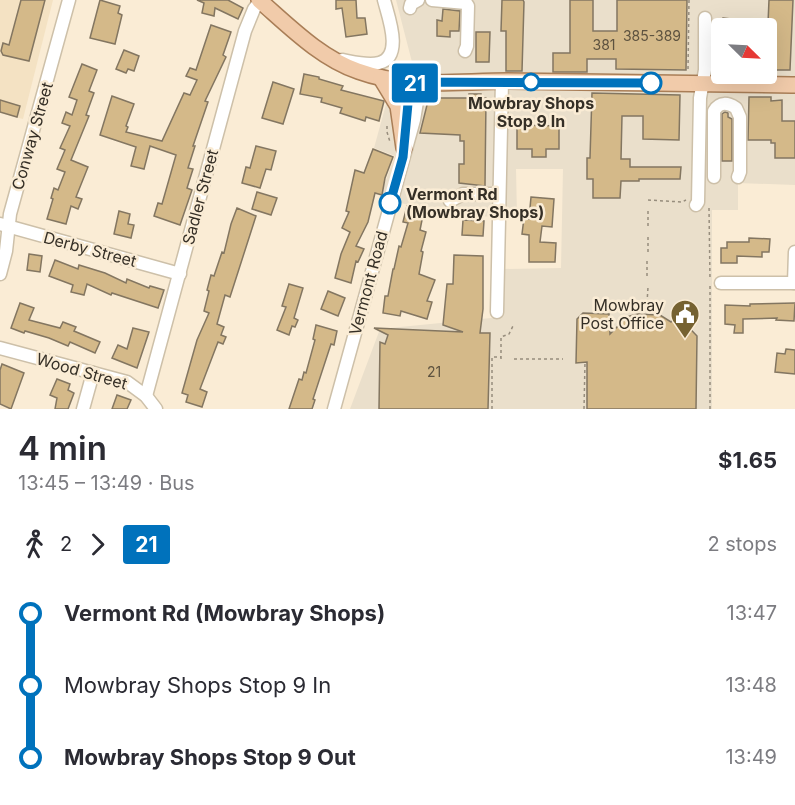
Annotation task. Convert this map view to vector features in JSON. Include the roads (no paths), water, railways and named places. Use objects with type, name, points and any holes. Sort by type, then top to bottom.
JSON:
[{"type":"main road","points":[[260,1],[334,60],[381,78],[415,83],[502,81],[795,85]]},
{"type":"main road","points":[[381,78],[398,106],[404,152]]},
{"type":"street","name":"Conway Street","points":[[0,274],[6,251],[4,226],[10,214],[69,0]]},
{"type":"street","points":[[334,60],[374,64],[384,61],[389,56],[393,46],[384,0]]},
{"type":"street","points":[[432,0],[466,3],[468,6],[465,51]]},
{"type":"street","name":"Sadler Street","points":[[146,396],[245,31],[260,1]]},
{"type":"street","points":[[698,204],[700,98],[705,70],[705,18]]},
{"type":"street","points":[[497,312],[502,81]]},
{"type":"street","name":"Vermont Road","points":[[333,409],[414,120],[415,83]]},
{"type":"street","points":[[714,177],[714,111],[719,105],[724,104],[736,108],[740,117],[740,172],[738,177]]},
{"type":"street","points":[[450,201],[498,199]]},
{"type":"street","name":"Derby Street","points":[[4,226],[180,274]]},
{"type":"street","points":[[722,283],[795,283],[795,252]]},
{"type":"street","name":"Wood Street","points":[[0,348],[127,382],[146,396],[156,409]]},
{"type":"street","points":[[83,409],[93,374]]},
{"type":"place","name":"Mowbray Shops Stop 9 In","points":[[531,82]]},
{"type":"place","name":"Vermont Rd (Mowbray Shops)","points":[[390,203]]},
{"type":"place","name":"Mowbray Post Office","points":[[685,340]]}]
